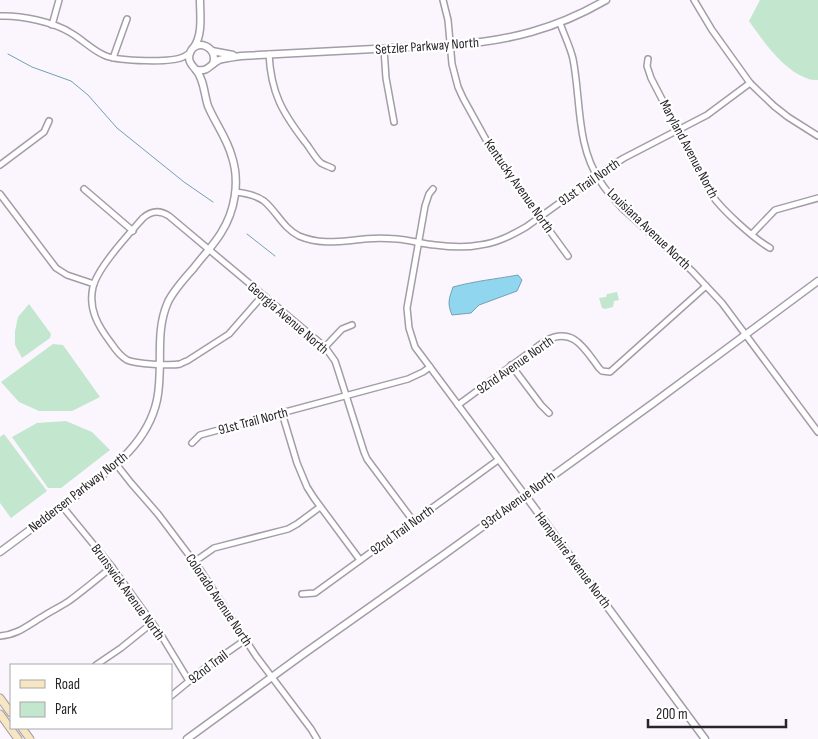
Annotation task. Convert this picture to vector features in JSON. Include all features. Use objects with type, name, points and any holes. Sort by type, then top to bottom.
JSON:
[{"type":"main road","points":[[0,698],[10,712]]},
{"type":"main road","points":[[0,714],[10,728]]},
{"type":"street","points":[[52,25],[59,0]]},
{"type":"street","points":[[200,0],[199,38],[189,60],[196,70],[201,71],[207,70],[213,64],[214,55],[204,39],[200,22]]},
{"type":"street","name":"Kentucky Avenue North","points":[[443,0],[448,20],[452,64],[458,87],[495,156],[568,256]]},
{"type":"street","name":"Setzler Parkway North","points":[[213,64],[222,59],[241,56],[476,44],[525,34],[560,23],[606,0]]},
{"type":"street","points":[[694,0],[712,30],[750,84],[788,117],[818,135]]},
{"type":"street","points":[[0,16],[20,16],[52,25],[70,32],[98,52],[113,58],[142,60],[172,59],[183,57],[200,45],[211,49]]},
{"type":"street","points":[[113,58],[127,19]]},
{"type":"street","name":"Louisiana Avenue North","points":[[560,23],[572,58],[584,142],[597,176],[622,208],[692,271],[722,303],[818,432]]},
{"type":"street","name":"Setzler Parkway North","points":[[211,49],[225,54],[241,56]]},
{"type":"street","points":[[384,49],[386,78],[394,122]]},
{"type":"street","points":[[269,54],[272,84],[283,111],[320,162],[332,168]]},
{"type":"street","points":[[172,59],[191,64]]},
{"type":"street","name":"Maryland Avenue North","points":[[648,59],[647,66],[651,78],[716,201],[770,248]]},
{"type":"street","name":"Neddersen Parkway North","points":[[0,552],[116,464],[134,447],[151,420],[157,398],[162,321],[168,303],[181,283],[221,234],[232,208],[235,192],[236,174],[232,157],[226,140],[209,109],[201,80],[196,70]]},
{"type":"street","name":"Neddersen Parkway North","points":[[205,94],[207,70]]},
{"type":"street","name":"91st Trail North","points":[[419,242],[449,247],[465,247],[497,241],[512,235],[540,218],[624,158],[706,115],[750,84]]},
{"type":"street","points":[[0,165],[44,132],[49,121]]},
{"type":"street","name":"Hampshire Avenue North","points":[[433,188],[424,206],[408,298],[408,328],[416,346],[705,739]]},
{"type":"street","points":[[84,189],[132,230],[104,266],[94,284],[92,292],[92,303],[96,320],[102,332],[121,356],[134,362],[181,364],[222,339],[236,327],[263,295]]},
{"type":"street","points":[[235,192],[251,195],[264,202],[289,230],[317,242],[377,238],[419,242]]},
{"type":"street","points":[[0,194],[56,268],[66,275],[94,284]]},
{"type":"street","points":[[752,234],[775,210],[818,198]]},
{"type":"street","name":"Georgia Avenue North","points":[[132,230],[147,214],[153,212],[164,213],[326,347],[335,361],[361,444],[368,459],[414,522]]},
{"type":"street","name":"93rd Avenue North","points":[[187,739],[652,404],[818,281]]},
{"type":"street","name":"92nd Avenue North","points":[[458,405],[545,341],[558,336],[572,338],[578,342],[602,371],[610,372],[706,286]]},
{"type":"street","points":[[326,347],[342,329],[352,325]]},
{"type":"street","points":[[512,365],[549,413]]},
{"type":"street","name":"91st Trail North","points":[[192,443],[200,435],[408,379],[424,372],[430,367]]},
{"type":"street","points":[[282,412],[301,476],[320,507],[360,560]]},
{"type":"street","name":"92nd Trail North","points":[[302,594],[315,593],[498,460]]},
{"type":"street","name":"Colorado Avenue North","points":[[116,464],[158,514],[207,579],[245,640],[317,739]]},
{"type":"street","name":"Brunswick Avenue North","points":[[62,506],[112,567],[152,623],[189,680]]},
{"type":"street","points":[[194,562],[214,548],[288,529],[320,507]]},
{"type":"street","points":[[0,636],[18,632],[57,609],[112,567]]},
{"type":"street","points":[[97,664],[152,623]]},
{"type":"street","name":"92nd Trail","points":[[172,695],[189,680],[245,640]]},
{"type":"street","name":"93rd Avenue North","points":[[194,739],[217,717]]},
{"type":"green space","points":[[760,0],[818,0],[818,80],[808,79],[789,69],[774,54],[749,21]]},
{"type":"green space","points":[[617,292],[619,300],[614,301],[613,307],[602,308],[599,298]]},
{"type":"green space","points":[[29,304],[51,334],[50,338],[22,358],[15,345],[15,331],[18,317]]},
{"type":"green space","points":[[53,344],[63,345],[100,397],[72,411],[39,411],[19,402],[1,382]]},
{"type":"green space","points":[[66,421],[92,432],[110,450],[61,488],[48,488],[12,437],[37,423]]},
{"type":"green space","points":[[4,434],[47,491],[11,518],[0,503],[0,437]]},
{"type":"water","points":[[518,275],[522,280],[517,291],[479,305],[471,313],[452,315],[449,301],[453,287]]},
{"type":"waterway","points":[[8,54],[32,67],[71,81],[88,95],[117,128],[184,182],[213,202]]},
{"type":"waterway","points":[[247,234],[275,256]]}]
